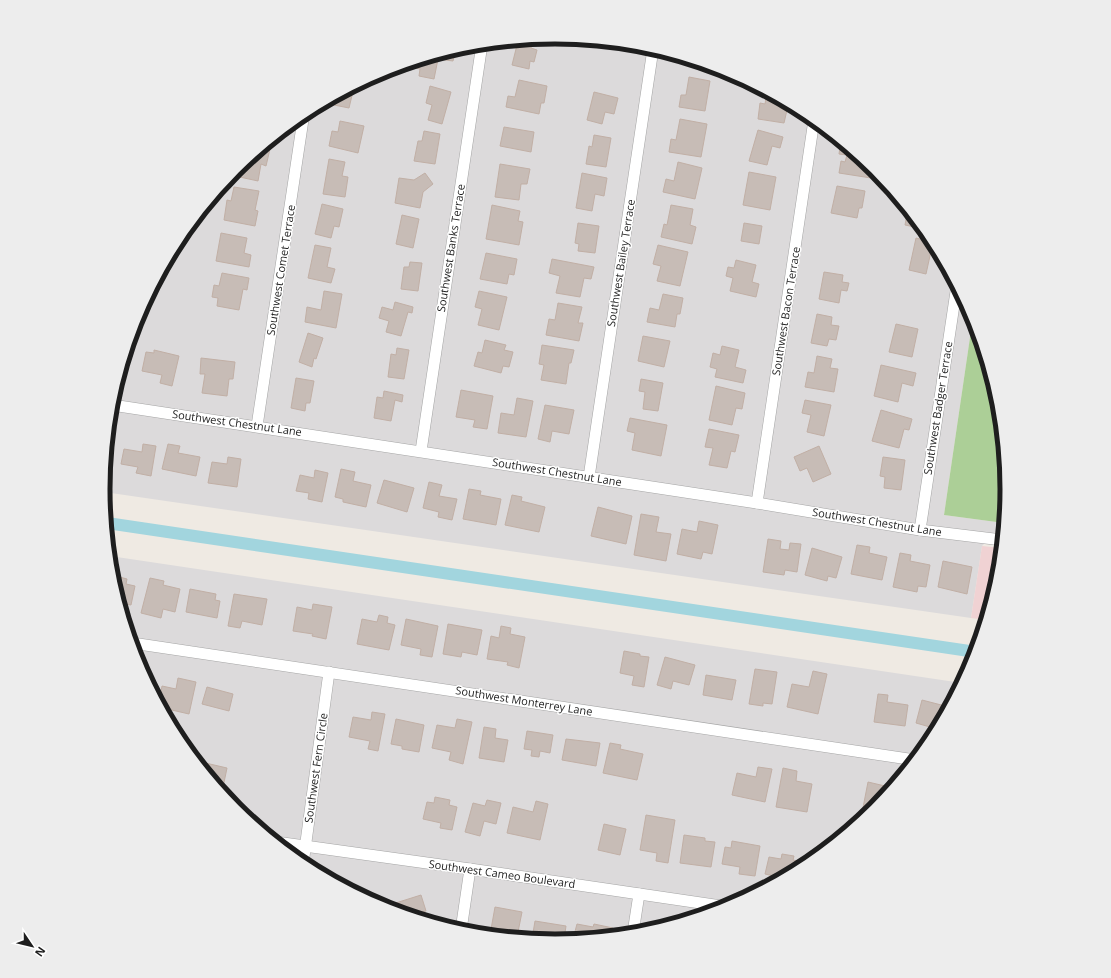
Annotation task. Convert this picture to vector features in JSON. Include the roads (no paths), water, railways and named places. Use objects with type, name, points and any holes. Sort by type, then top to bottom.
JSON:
[{"type":"street","name":"Southwest Banks Terrace","points":[[421,451],[481,51]]},
{"type":"street","name":"Southwest Bailey Terrace","points":[[589,477],[652,55]]},
{"type":"street","name":"Southwest Comet Terrace","points":[[257,426],[302,123]]},
{"type":"street","name":"Southwest Bacon Terrace","points":[[757,502],[813,126]]},
{"type":"street","name":"Southwest Badger Terrace","points":[[920,530],[956,294]]},
{"type":"street","name":"Southwest Chestnut Lane","points":[[118,406],[757,502],[920,530],[998,539]]},
{"type":"street","name":"Southwest Monterrey Lane","points":[[138,644],[910,759]]},
{"type":"street","name":"Southwest Fern Circle","points":[[304,856],[329,672]]},
{"type":"street","name":"Southwest Cameo Boulevard","points":[[287,843],[713,905]]},
{"type":"street","points":[[462,924],[470,869]]},
{"type":"street","points":[[634,926],[639,894]]},
{"type":"waterway","points":[[112,524],[970,651]]}]
